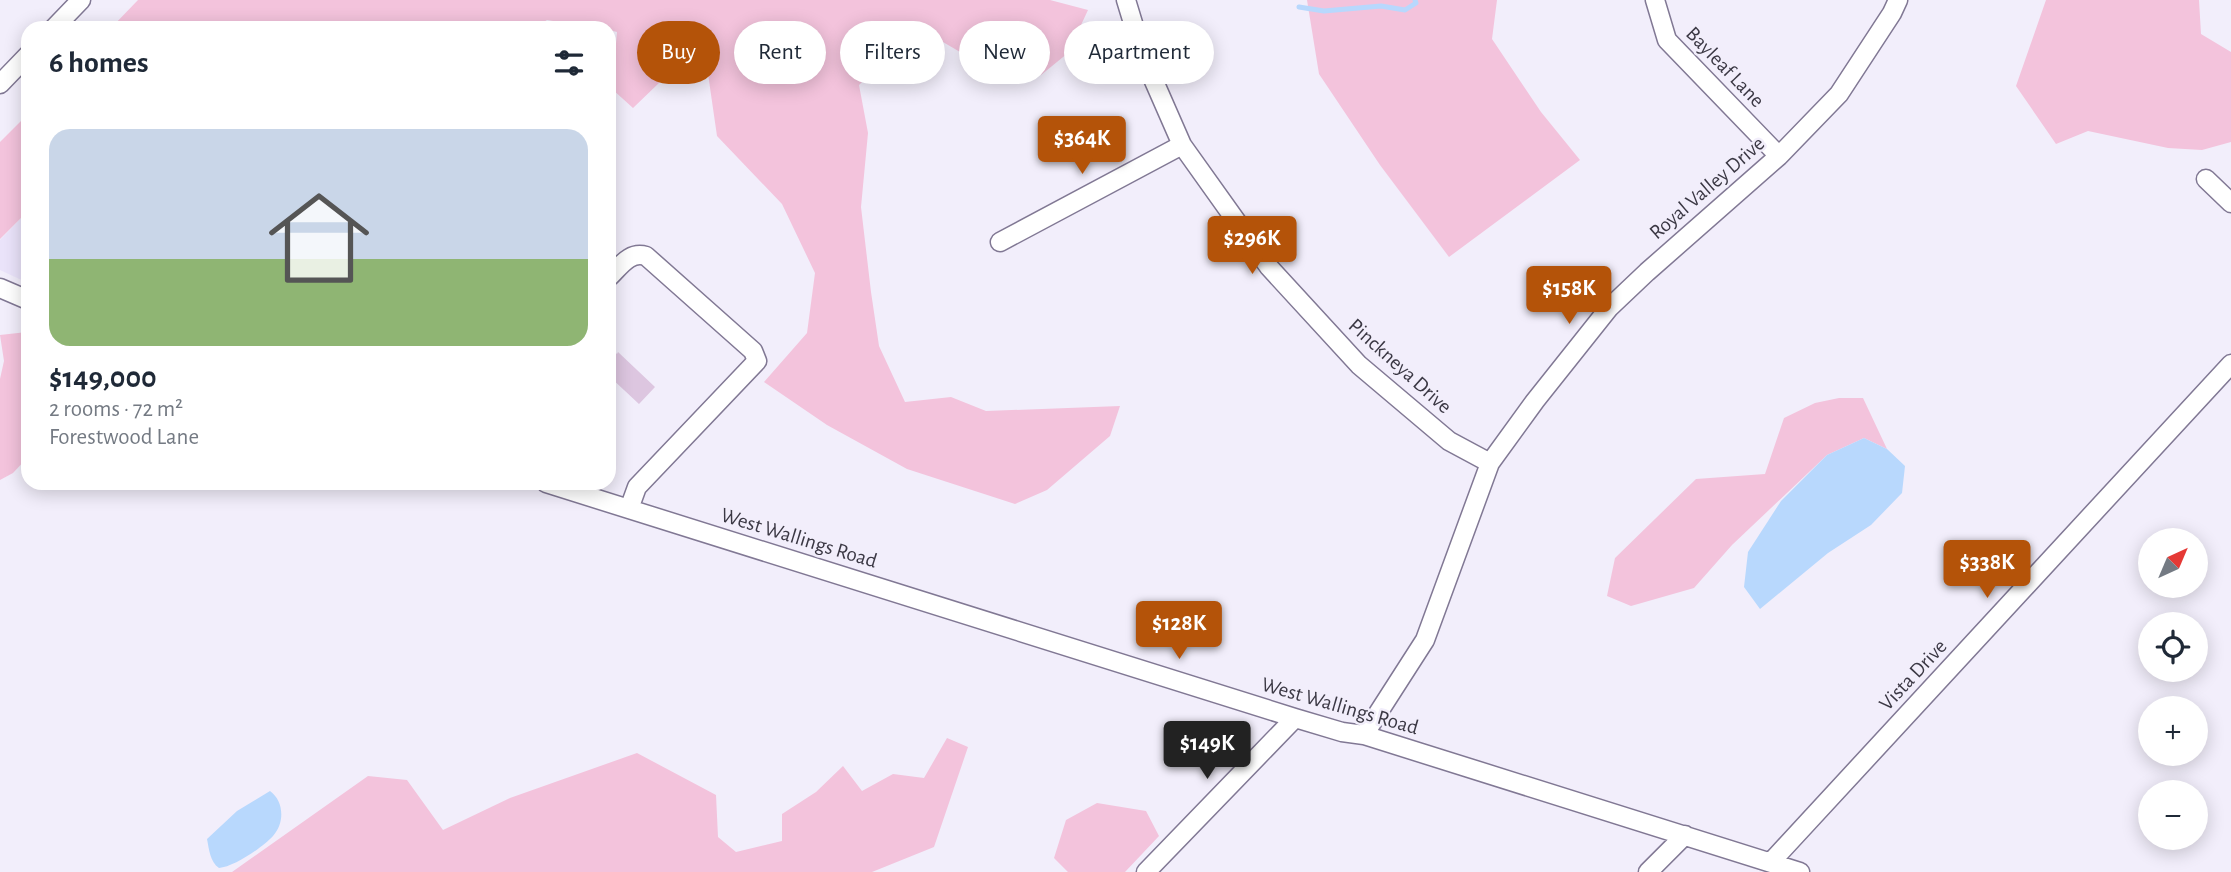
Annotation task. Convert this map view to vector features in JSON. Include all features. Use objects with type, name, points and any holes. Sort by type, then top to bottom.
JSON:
[{"type":"street","points":[[61,21],[81,0]]},
{"type":"street","name":"Pinckneya Drive","points":[[1126,0],[1143,56],[1182,145],[1269,267],[1359,365],[1449,441],[1490,463]]},
{"type":"street","name":"Bayleaf Lane","points":[[1655,0],[1667,40],[1779,156]]},
{"type":"street","name":"Royal Valley Drive","points":[[1364,735],[1425,640],[1490,463],[1609,308],[1656,263],[1779,156],[1839,94],[1898,0]]},
{"type":"street","points":[[0,84],[21,62]]},
{"type":"street","points":[[1000,242],[1182,145]]},
{"type":"street","points":[[2206,179],[2231,203]]},
{"type":"street","points":[[616,270],[631,255],[638,253],[646,256],[753,351],[757,361],[637,487],[629,509]]},
{"type":"street","points":[[0,288],[21,297]]},
{"type":"street","name":"Vista Drive","points":[[1771,862],[2231,364]]},
{"type":"street","name":"West Wallings Road","points":[[568,490],[1295,718],[1342,732],[1364,735],[1800,872]]},
{"type":"street","points":[[1146,872],[1295,718]]},
{"type":"street","points":[[1648,872],[1685,835]]},
{"type":"shaded area","points":[[138,0],[1050,0],[1088,10],[1083,21],[1064,21],[1064,56],[1050,68],[1050,21],[959,21],[959,51],[945,43],[945,21],[840,21],[840,84],[860,84],[868,133],[861,207],[871,292],[879,346],[905,402],[951,397],[986,411],[1120,406],[1110,436],[1047,490],[1015,504],[907,469],[827,425],[764,382],[807,333],[815,273],[782,204],[717,136],[709,84],[720,84],[720,21],[637,21],[637,84],[658,84],[633,108],[616,93],[616,21],[118,21]]},
{"type":"shaded area","points":[[1307,0],[1497,0],[1492,39],[1541,112],[1580,160],[1449,257],[1380,165],[1319,74]]},
{"type":"shaded area","points":[[2046,0],[2199,0],[2201,34],[2231,52],[2231,142],[2202,150],[2168,148],[2088,131],[2056,144],[2016,86]]},
{"type":"shaded area","points":[[21,121],[21,218],[0,239],[0,142]]},
{"type":"shaded area","points":[[21,218],[21,280],[0,270],[0,240]]},
{"type":"shaded area","points":[[21,333],[21,464],[13,473],[0,480],[0,379],[4,361],[0,335]]},
{"type":"shaded area","points":[[1839,398],[1863,398],[1887,449],[1864,438],[1827,455],[1732,545],[1694,588],[1631,606],[1607,596],[1615,558],[1696,479],[1765,474],[1784,418],[1815,403]]},
{"type":"shaded area","points":[[947,738],[968,747],[934,847],[872,872],[232,872],[368,776],[407,780],[443,830],[510,798],[637,753],[716,795],[718,837],[736,852],[782,841],[782,814],[816,792],[843,766],[862,791],[893,774],[924,778]]},
{"type":"shaded area","points":[[1097,803],[1146,811],[1159,836],[1125,872],[1068,872],[1054,858],[1066,820]]},
{"type":"water","points":[[1864,438],[1887,449],[1905,466],[1902,493],[1871,525],[1828,553],[1760,609],[1744,587],[1748,552],[1781,501],[1827,455]]},
{"type":"water","points":[[270,791],[280,806],[281,819],[277,831],[248,856],[219,868],[212,859],[207,839],[237,811]]},
{"type":"building","points":[[618,352],[655,387],[639,404],[616,383]]},
{"type":"waterway","points":[[1299,7],[1324,11],[1381,6],[1405,10],[1416,3],[1415,0]]}]
